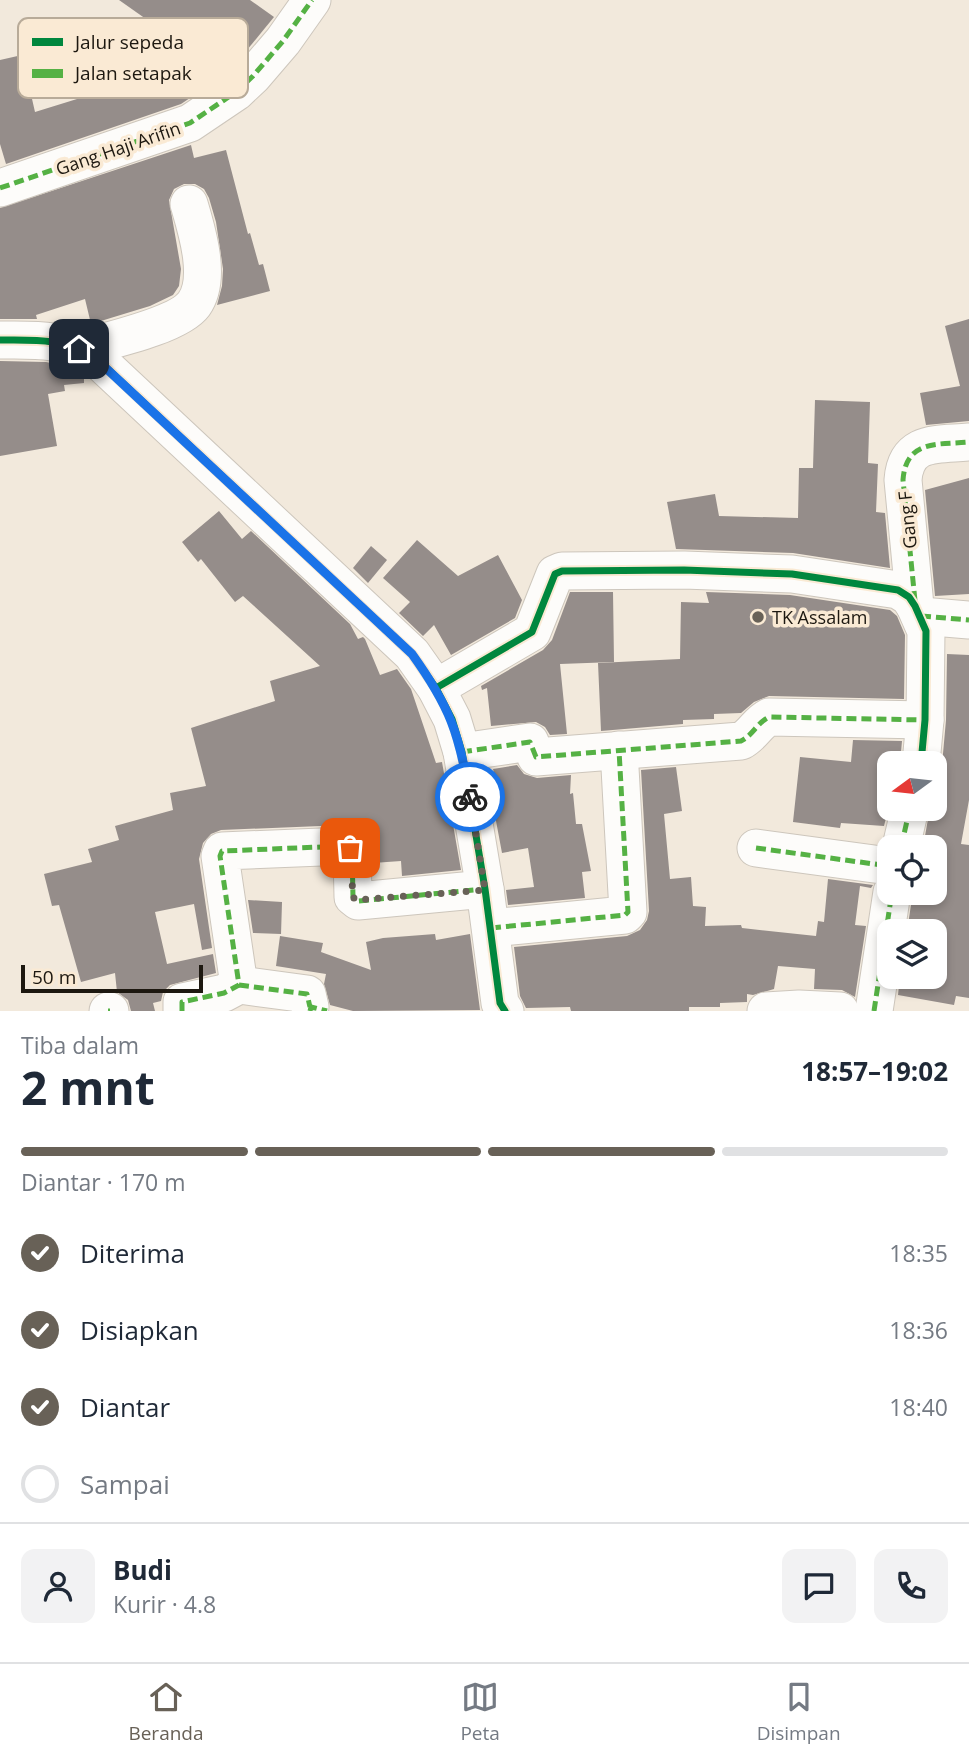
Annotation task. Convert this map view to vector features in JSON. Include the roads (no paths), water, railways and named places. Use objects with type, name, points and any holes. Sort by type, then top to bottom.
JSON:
[{"type":"street","name":"Gang Haji Arifin","points":[[248,80],[283,41],[312,0]]},
{"type":"street","name":"Gang Haji Arifin","points":[[0,188],[190,123],[227,98]]},
{"type":"street","points":[[79,349],[160,325],[179,316],[193,305],[200,289],[201,266],[197,233],[189,204]]},
{"type":"street","points":[[0,340],[47,340],[79,349],[94,357],[412,654],[436,688],[452,719],[462,752],[491,928],[500,1003],[505,1011]]},
{"type":"street","name":"Gang F","points":[[922,751],[927,641],[924,623],[918,611],[903,480],[904,468],[909,457],[922,447],[969,442]]},
{"type":"street","points":[[436,688],[532,632],[555,574],[562,571],[684,570],[792,574],[898,590],[909,597],[918,611],[969,620]]},
{"type":"street","points":[[462,752],[530,741],[536,757],[741,741],[749,737],[762,721],[769,717],[925,720]]},
{"type":"street","points":[[491,928],[625,915],[628,912],[619,750]]},
{"type":"street","points":[[239,985],[220,856],[222,851],[346,846],[352,851],[353,897],[358,901],[485,890]]},
{"type":"street","points":[[756,848],[877,864]]},
{"type":"street","points":[[874,1011],[890,905]]},
{"type":"street","points":[[181,1011],[182,1002],[224,993],[239,985],[307,994],[315,1010]]},
{"type":"street","points":[[766,1011],[840,1011]]},
{"type":"place","name":"TK Assalam","points":[[758,617]]}]
